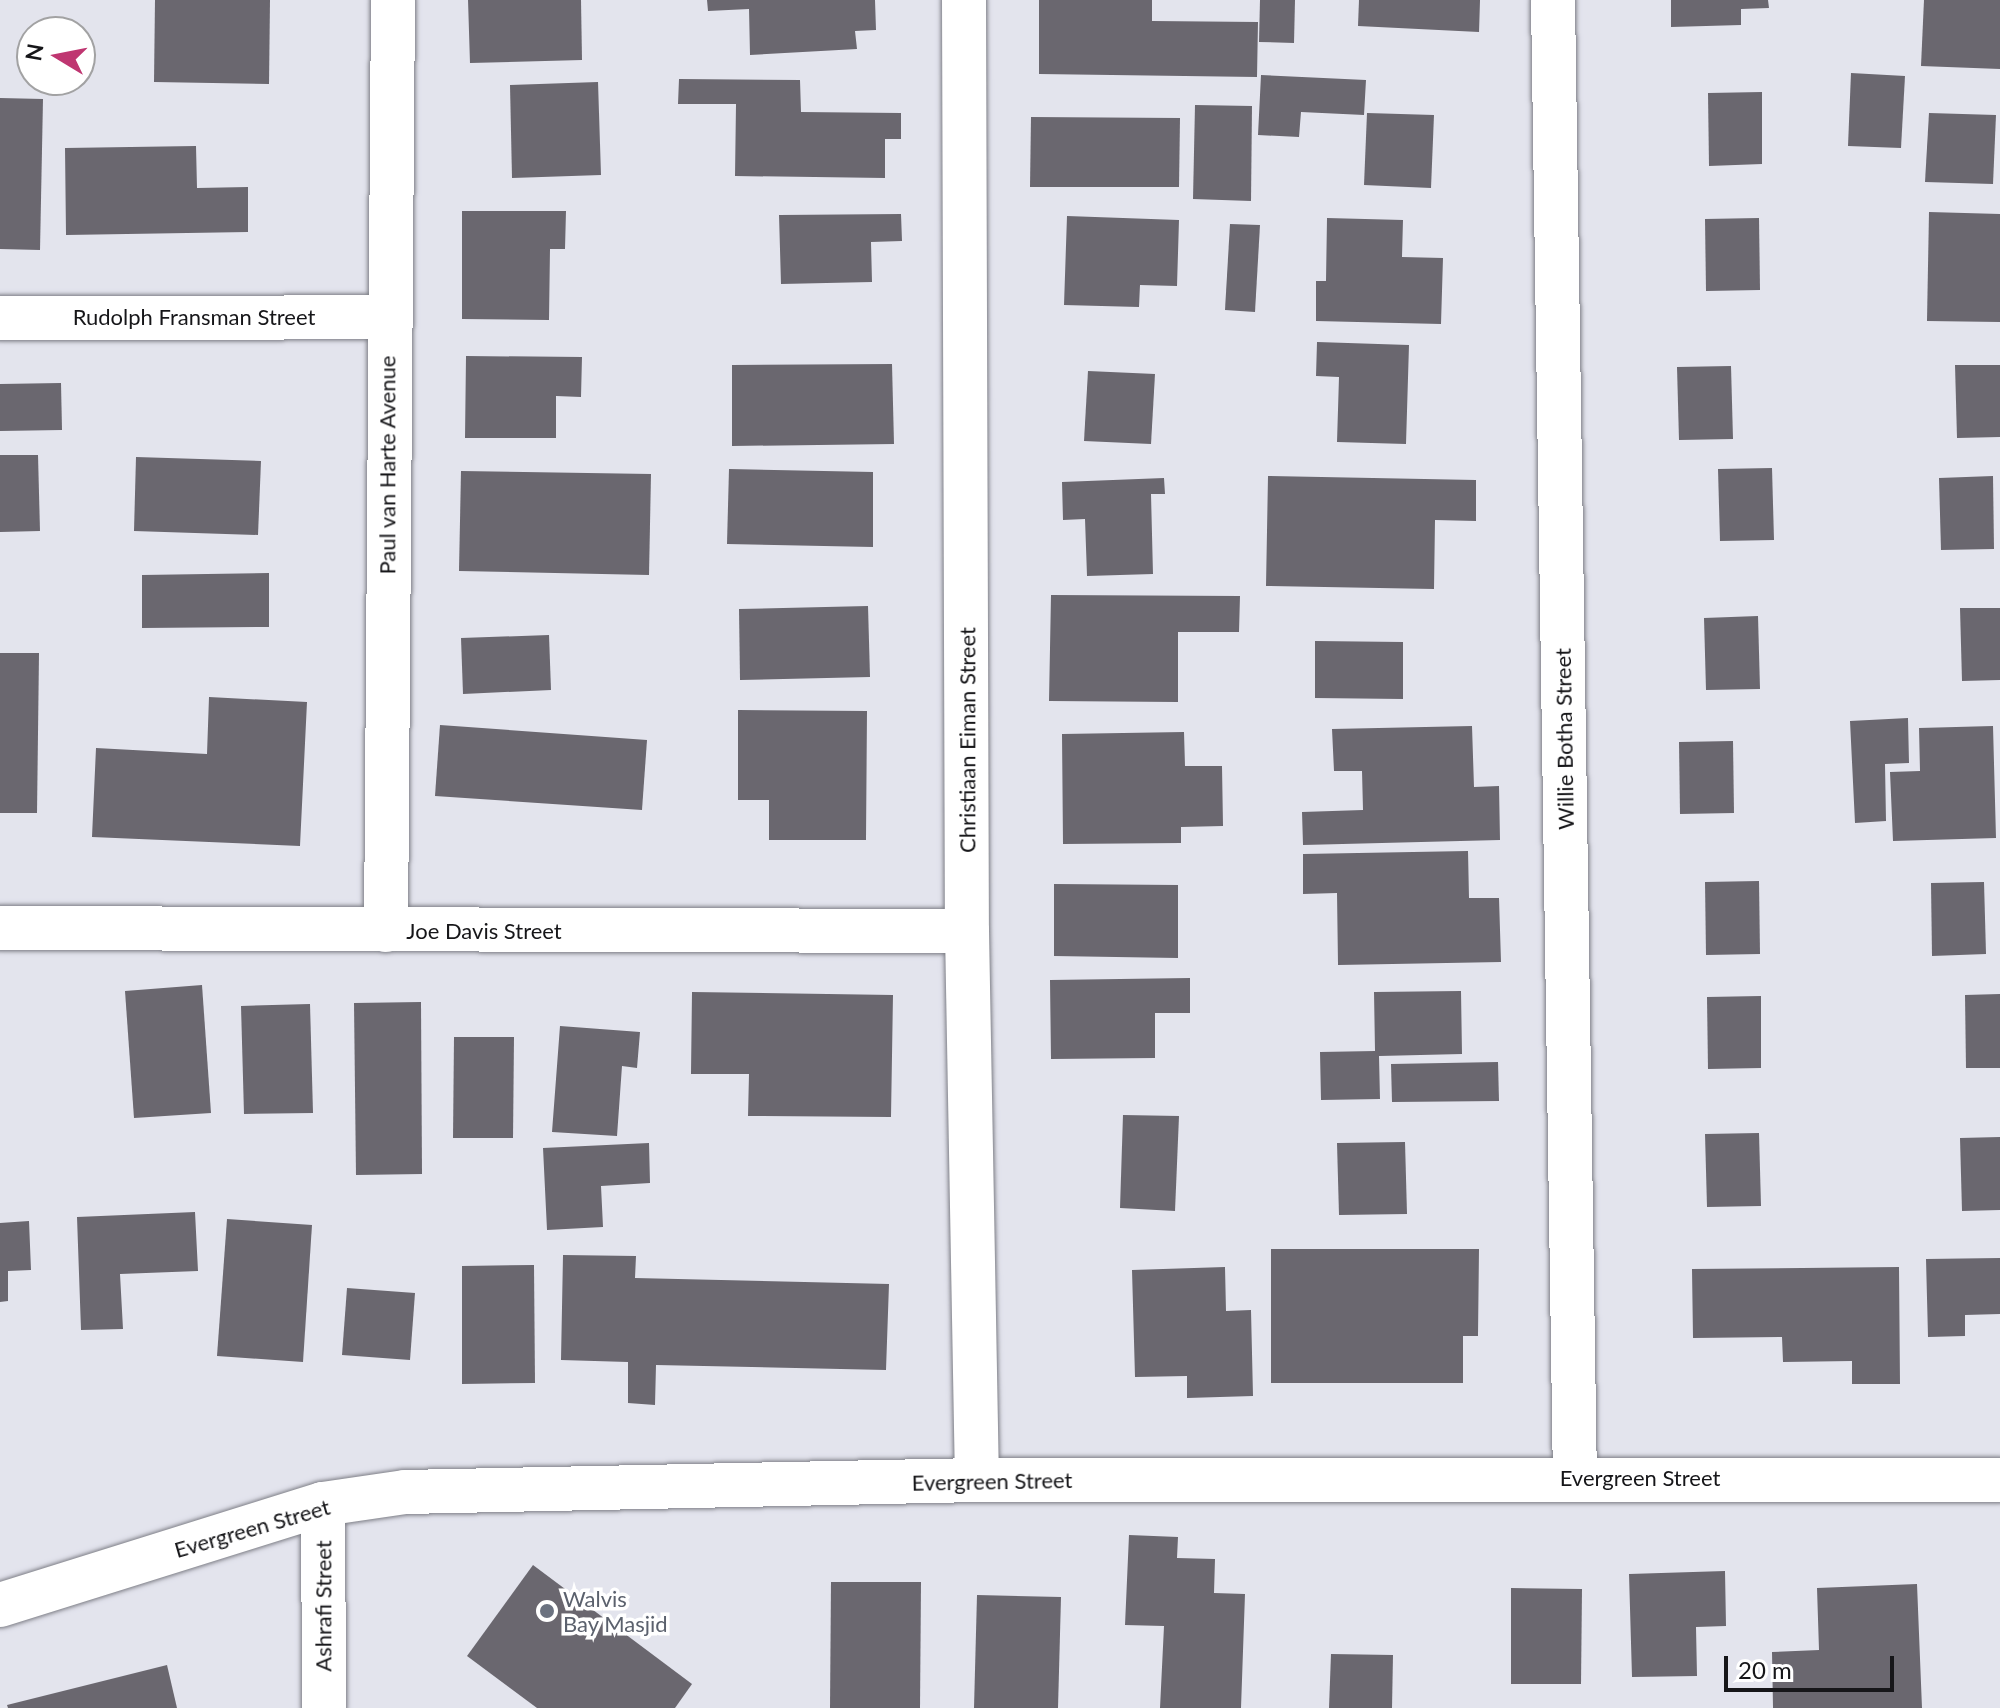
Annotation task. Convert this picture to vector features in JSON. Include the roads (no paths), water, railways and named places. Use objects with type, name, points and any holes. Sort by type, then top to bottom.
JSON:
[{"type":"street","name":"Paul van Harte Avenue","points":[[386,930],[387,317],[393,0]]},
{"type":"street","name":"Christiaan Eiman Street","points":[[964,0],[967,931],[977,1480]]},
{"type":"street","name":"Willie Botha Street","points":[[1553,0],[1575,1478]]},
{"type":"street","name":"Rudolph Fransman Street","points":[[0,318],[387,317]]},
{"type":"street","name":"Joe Davis Street","points":[[0,928],[967,931]]},
{"type":"street","name":"Evergreen Street","points":[[0,1605],[323,1504],[405,1492],[977,1480],[2000,1480]]},
{"type":"street","name":"Ashrafi Street","points":[[323,1504],[324,1708]]},
{"type":"place","name":"Walvis Bay Masjid","points":[[547,1611]]}]
